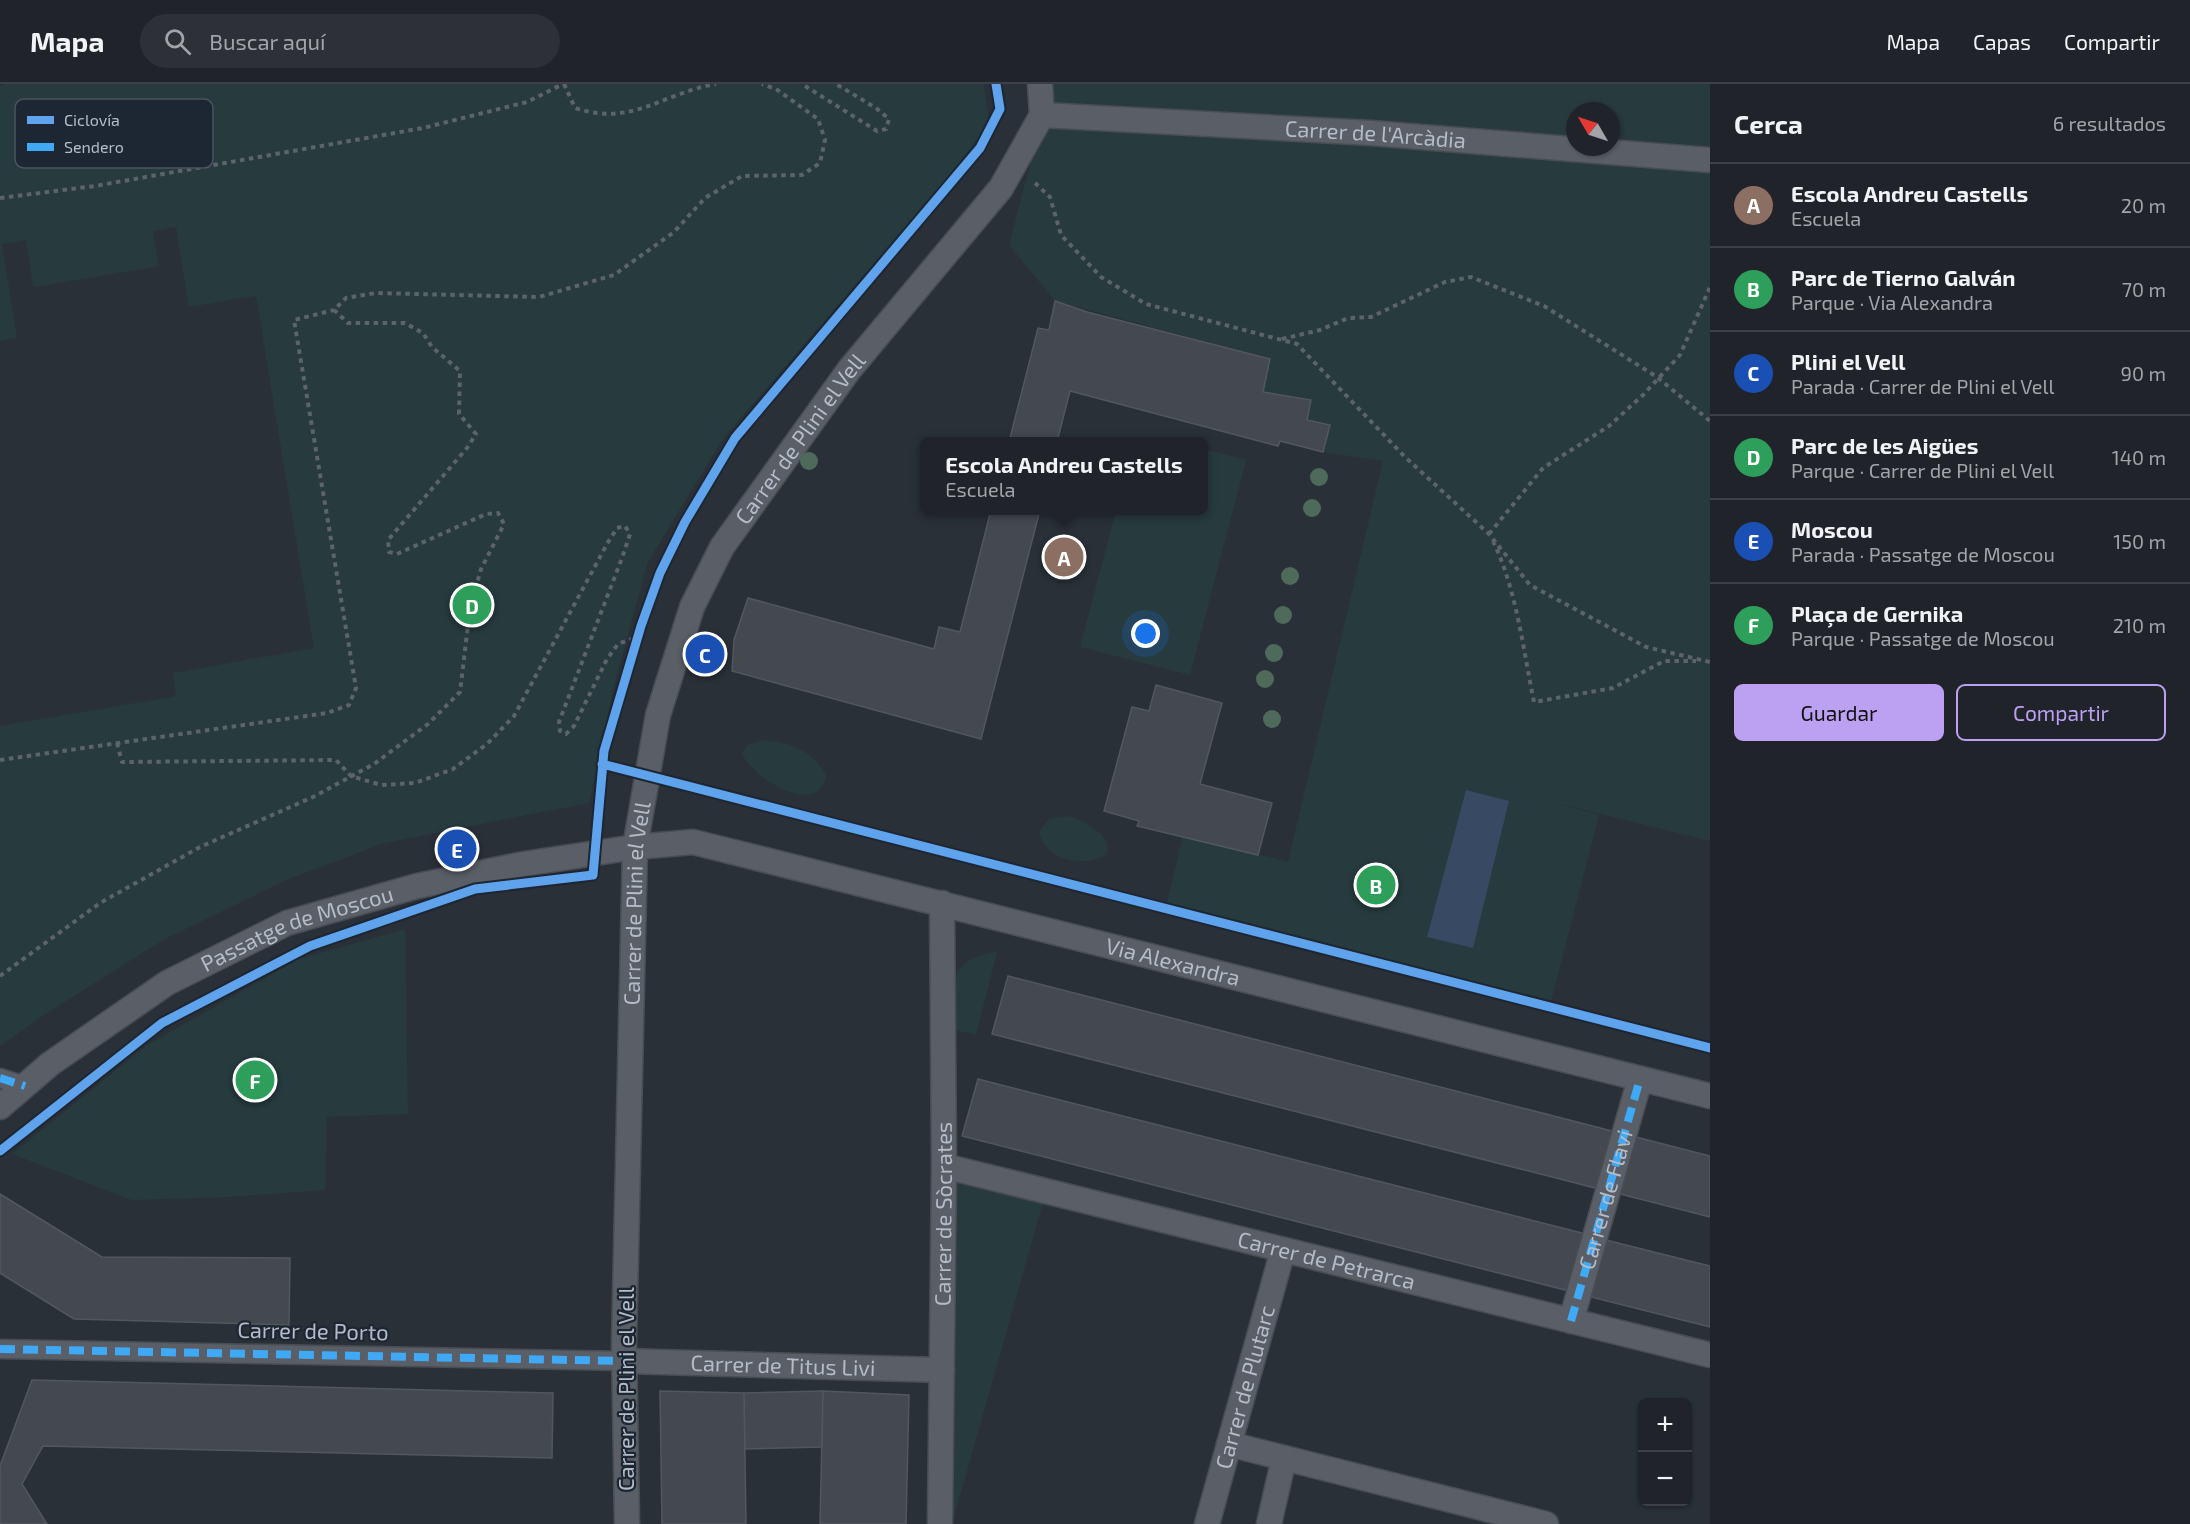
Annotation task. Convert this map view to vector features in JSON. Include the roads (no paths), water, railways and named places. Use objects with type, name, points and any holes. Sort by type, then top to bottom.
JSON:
[{"type":"street","points":[[1040,84],[1042,115]]},
{"type":"street","name":"Carrer de l'Arcàdia","points":[[1042,115],[1371,133],[1710,160]]},
{"type":"street","name":"Carrer de Plini el Vell","points":[[627,1524],[625,1361],[635,847],[658,715],[692,608],[722,547],[849,370],[1001,188],[1042,115]]},
{"type":"street","name":"Via Alexandra","points":[[635,847],[693,842],[1710,1096]]},
{"type":"street","name":"Passatge de Moscou","points":[[0,1107],[50,1064],[167,983],[287,923],[417,886],[524,864],[635,847]]},
{"type":"street","name":"Carrer de Sòcrates","points":[[940,1524],[944,1166],[942,903]]},
{"type":"street","points":[[0,1078],[25,1086]]},
{"type":"street","name":"Carrer de Flavi","points":[[1571,1321],[1640,1079]]},
{"type":"street","name":"Carrer de Petrarca","points":[[944,1166],[1710,1355]]},
{"type":"street","name":"Carrer de Plutarc","points":[[1207,1524],[1283,1250]]},
{"type":"street","name":"Carrer de Porto","points":[[0,1348],[625,1361]]},
{"type":"street","name":"Carrer de Titus Livi","points":[[625,1361],[942,1370]]},
{"type":"street","points":[[1229,1444],[1546,1524]]},
{"type":"street","points":[[1269,1524],[1284,1458]]},
{"type":"water","points":[[1466,790],[1509,801],[1473,948],[1427,937]]},
{"type":"place","name":"Escola Andreu Castells","points":[[1064,557]]},
{"type":"place","name":"Parc de les Aigües","points":[[472,605]]},
{"type":"place","name":"Plini el Vell","points":[[705,654]]},
{"type":"place","name":"Moscou","points":[[457,849]]},
{"type":"place","name":"Parc de Tierno Galván","points":[[1376,885]]},
{"type":"place","name":"Plaça de Gernika","points":[[255,1080]]}]
